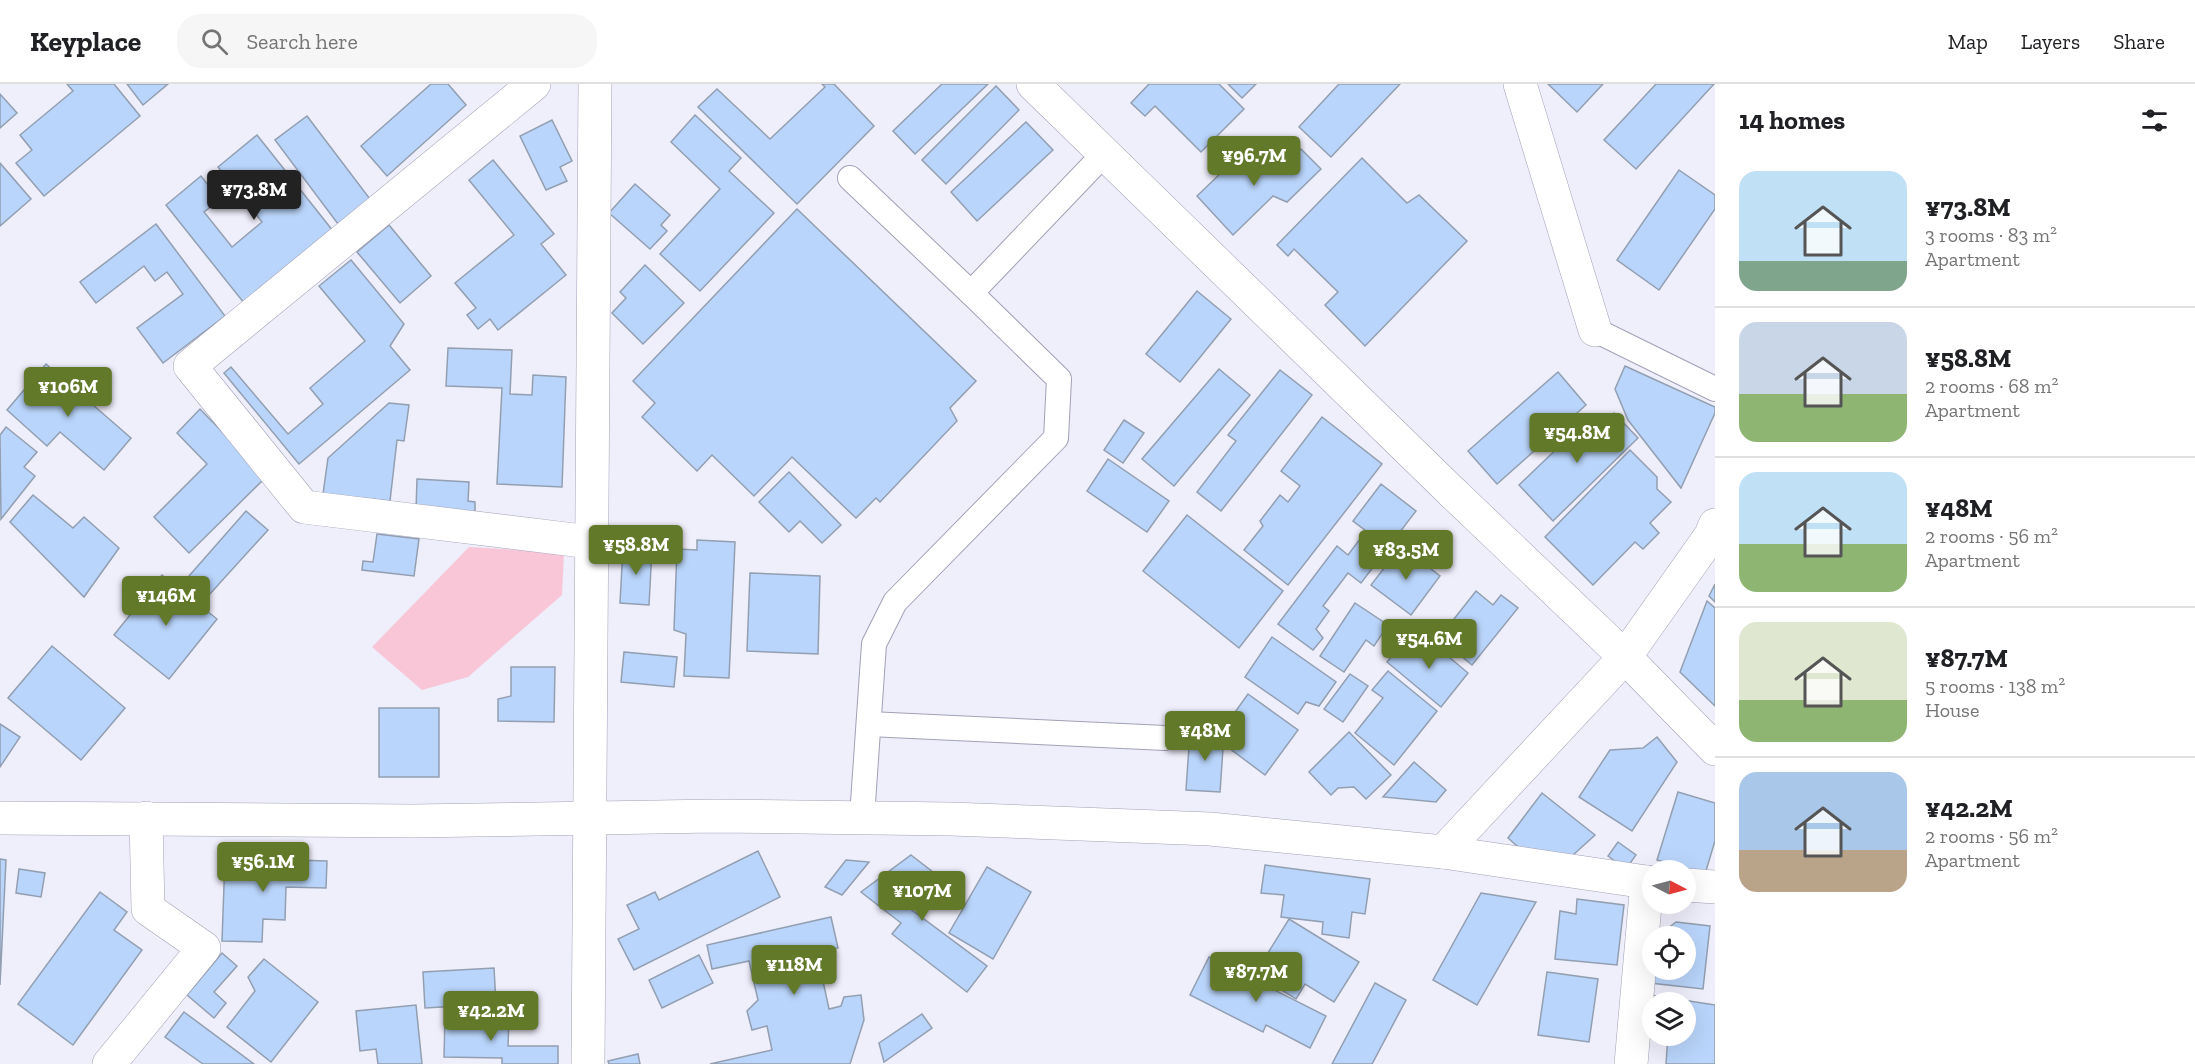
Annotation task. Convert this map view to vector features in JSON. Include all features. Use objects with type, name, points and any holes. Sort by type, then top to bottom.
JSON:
[{"type":"street","points":[[534,84],[190,366],[304,507],[591,542]]},
{"type":"street","points":[[588,1064],[595,84]]},
{"type":"street","points":[[1033,84],[1454,494],[1625,657],[1715,749]]},
{"type":"street","points":[[1520,84],[1595,330]]},
{"type":"street","points":[[1443,852],[1625,657],[1711,535],[1715,525]]},
{"type":"street","points":[[0,818],[413,821],[715,816],[951,819],[1210,829],[1443,852],[1642,881]]},
{"type":"street","points":[[109,1064],[204,948],[148,909],[146,818]]},
{"type":"street","points":[[1696,886],[1715,887]]},
{"type":"street","points":[[1631,1064],[1647,914]]},
{"type":"lane","points":[[971,293],[1104,154]]},
{"type":"lane","points":[[850,178],[1059,379],[1056,438],[895,602],[874,644],[862,817]]},
{"type":"lane","points":[[1595,330],[1715,389]]},
{"type":"lane","points":[[869,724],[1165,738]]},
{"type":"shaded area","points":[[469,547],[564,553],[562,595],[468,677],[422,690],[372,647]]},
{"type":"building","points":[[67,84],[114,84],[140,116],[44,196],[16,163],[32,150],[20,135],[73,91]]},
{"type":"building","points":[[127,84],[168,84],[143,105]]},
{"type":"building","points":[[431,84],[448,84],[466,105],[387,176],[361,146]]},
{"type":"building","points":[[822,84],[834,84],[874,126],[797,204],[698,107],[717,89],[770,139],[825,87]]},
{"type":"building","points":[[942,84],[988,84],[915,154],[893,131]]},
{"type":"building","points":[[1149,84],[1219,84],[1244,109],[1201,152],[1155,106],[1145,116],[1131,103]]},
{"type":"building","points":[[1228,84],[1256,84],[1242,98]]},
{"type":"building","points":[[1339,84],[1400,84],[1331,157],[1299,127]]},
{"type":"building","points":[[1548,84],[1603,84],[1577,112]]},
{"type":"building","points":[[1656,84],[1714,84],[1636,169],[1604,140]]},
{"type":"building","points":[[996,86],[1019,110],[946,184],[922,160]]},
{"type":"building","points":[[0,94],[17,113],[0,128]]},
{"type":"building","points":[[695,115],[741,158],[729,171],[774,213],[700,291],[660,254],[720,189],[671,142]]},
{"type":"building","points":[[307,116],[370,199],[338,224],[275,140]]},
{"type":"building","points":[[552,120],[572,161],[560,167],[567,181],[546,190],[520,136]]},
{"type":"building","points":[[1026,122],[1053,150],[977,221],[951,192]]},
{"type":"building","points":[[257,135],[333,231],[244,303],[166,205],[201,176],[220,200],[204,212],[232,247],[262,222],[218,167]]},
{"type":"building","points":[[1249,146],[1275,174],[1301,149],[1321,169],[1287,202],[1273,196],[1233,235],[1197,196]]},
{"type":"building","points":[[1362,158],[1407,203],[1419,195],[1467,241],[1365,346],[1325,305],[1338,292],[1294,249],[1288,256],[1277,245]]},
{"type":"building","points":[[493,160],[554,234],[541,244],[566,275],[498,330],[490,319],[478,329],[467,315],[476,308],[455,283],[514,235],[469,180]]},
{"type":"building","points":[[0,163],[31,199],[0,226]]},
{"type":"building","points":[[1679,170],[1715,195],[1715,209],[1659,290],[1617,260]]},
{"type":"building","points":[[635,184],[670,215],[661,225],[667,231],[650,249],[609,213]]},
{"type":"building","points":[[797,209],[976,381],[950,408],[957,421],[880,502],[876,498],[856,518],[792,457],[754,496],[712,455],[697,471],[642,417],[655,403],[633,381]]},
{"type":"building","points":[[156,224],[225,316],[163,363],[137,328],[183,294],[167,272],[155,281],[144,266],[96,303],[80,282]]},
{"type":"building","points":[[389,225],[431,276],[400,303],[357,252]]},
{"type":"building","points":[[351,260],[404,324],[390,346],[410,370],[299,464],[224,373],[231,367],[288,434],[323,404],[310,388],[365,341],[319,286]]},
{"type":"building","points":[[645,265],[684,303],[643,344],[612,313],[626,298],[620,292]]},
{"type":"building","points":[[1197,291],[1231,319],[1180,382],[1146,354]]},
{"type":"building","points":[[448,348],[512,350],[510,394],[532,395],[533,375],[566,377],[562,487],[497,484],[502,388],[446,386]]},
{"type":"building","points":[[46,364],[131,438],[104,470],[60,432],[47,446],[7,410]]},
{"type":"building","points":[[1625,366],[1715,407],[1715,413],[1681,488],[1628,420],[1615,389]]},
{"type":"building","points":[[1219,369],[1250,395],[1174,486],[1142,459]]},
{"type":"building","points":[[1280,370],[1312,395],[1221,511],[1197,492],[1236,441],[1228,435]]},
{"type":"building","points":[[1558,372],[1586,405],[1497,484],[1468,451]]},
{"type":"building","points":[[389,403],[409,405],[404,441],[397,440],[390,501],[323,494],[328,458]]},
{"type":"building","points":[[200,409],[266,477],[189,553],[154,517],[207,464],[177,433]]},
{"type":"building","points":[[1614,413],[1638,438],[1553,521],[1519,485],[1593,414],[1602,424]]},
{"type":"building","points":[[1322,417],[1382,464],[1288,585],[1244,550],[1263,526],[1260,521],[1280,495],[1288,502],[1300,486],[1281,471]]},
{"type":"building","points":[[1124,420],[1144,433],[1123,463],[1104,450]]},
{"type":"building","points":[[6,427],[37,452],[24,467],[35,476],[1,519],[0,435]]},
{"type":"building","points":[[1630,450],[1657,477],[1657,489],[1671,502],[1650,523],[1659,533],[1643,549],[1635,542],[1593,585],[1545,537]]},
{"type":"building","points":[[1108,459],[1169,501],[1147,532],[1087,491]]},
{"type":"building","points":[[789,472],[841,525],[822,543],[800,521],[789,532],[759,502]]},
{"type":"building","points":[[417,479],[469,482],[468,501],[475,502],[475,514],[416,510]]},
{"type":"building","points":[[1381,484],[1416,511],[1361,583],[1348,573],[1323,606],[1329,611],[1316,629],[1323,638],[1313,650],[1278,624],[1337,546],[1348,555],[1366,531],[1353,521]]},
{"type":"building","points":[[33,495],[73,528],[84,517],[119,548],[84,597],[10,522]]},
{"type":"building","points":[[246,511],[268,530],[209,595],[189,576]]},
{"type":"building","points":[[1187,515],[1283,591],[1239,648],[1143,571]]},
{"type":"building","points":[[377,534],[419,539],[414,576],[362,570],[363,561],[373,562]]},
{"type":"building","points":[[697,540],[735,542],[729,678],[684,676],[686,634],[674,630],[677,549],[697,550]]},
{"type":"building","points":[[1401,546],[1440,576],[1411,615],[1371,585]]},
{"type":"building","points":[[623,547],[652,549],[649,605],[620,603]]},
{"type":"building","points":[[750,573],[820,576],[818,654],[747,651]]},
{"type":"building","points":[[162,575],[217,619],[169,679],[114,635]]},
{"type":"building","points":[[1715,584],[1715,602],[1709,596]]},
{"type":"building","points":[[1476,591],[1493,605],[1501,595],[1518,608],[1472,665],[1439,638]]},
{"type":"building","points":[[1707,601],[1715,608],[1715,706],[1680,672]]},
{"type":"building","points":[[1355,603],[1388,625],[1374,646],[1366,640],[1344,672],[1320,656]]},
{"type":"building","points":[[1424,636],[1468,673],[1441,707],[1387,662],[1401,646],[1410,654]]},
{"type":"building","points":[[1272,637],[1336,682],[1319,706],[1306,702],[1298,714],[1245,677]]},
{"type":"building","points":[[52,646],[125,708],[81,760],[8,698]]},
{"type":"building","points":[[624,652],[677,657],[674,687],[621,682]]},
{"type":"building","points":[[511,667],[555,667],[554,722],[498,721],[498,699],[511,696]]},
{"type":"building","points":[[1388,671],[1437,711],[1394,765],[1355,733],[1383,698],[1372,690]]},
{"type":"building","points":[[1350,674],[1368,686],[1343,722],[1324,709]]},
{"type":"building","points":[[1248,694],[1298,730],[1265,775],[1229,748],[1243,728],[1230,719]]},
{"type":"building","points":[[379,708],[439,708],[439,777],[379,777]]},
{"type":"building","points":[[0,724],[20,737],[0,767]]},
{"type":"building","points":[[1190,732],[1224,734],[1220,792],[1186,790]]},
{"type":"building","points":[[1349,732],[1391,775],[1366,799],[1354,787],[1338,788],[1331,795],[1309,772]]},
{"type":"building","points":[[1657,737],[1677,762],[1632,831],[1579,797],[1610,750],[1643,748]]},
{"type":"building","points":[[1414,762],[1446,790],[1436,802],[1383,797]]},
{"type":"building","points":[[1678,792],[1715,803],[1715,841],[1705,874],[1696,871],[1696,860],[1657,860]]},
{"type":"building","points":[[1542,793],[1595,835],[1573,855],[1525,853],[1508,838]]},
{"type":"building","points":[[1618,842],[1636,855],[1626,869],[1608,856]]},
{"type":"building","points":[[758,851],[780,897],[634,970],[618,939],[639,929],[627,905],[655,892],[659,900]]},
{"type":"building","points":[[911,855],[938,876],[912,910],[987,966],[967,992],[892,934],[901,923],[861,892]]},
{"type":"building","points":[[225,858],[327,861],[326,888],[286,887],[285,920],[263,919],[262,942],[222,941]]},
{"type":"building","points":[[0,859],[6,860],[0,985]]},
{"type":"building","points":[[846,860],[869,862],[842,895],[825,887]]},
{"type":"building","points":[[1265,865],[1370,879],[1365,914],[1352,912],[1349,938],[1322,934],[1323,922],[1281,917],[1284,895],[1261,893]]},
{"type":"building","points":[[987,867],[1031,892],[993,959],[949,933]]},
{"type":"building","points":[[19,869],[45,873],[41,897],[16,893]]},
{"type":"building","points":[[100,892],[127,912],[114,930],[142,950],[73,1045],[18,1004]]},
{"type":"building","points":[[1481,893],[1536,902],[1477,1005],[1433,980]]},
{"type":"building","points":[[1577,899],[1624,905],[1617,965],[1555,959],[1560,911],[1576,914]]},
{"type":"building","points":[[831,917],[838,948],[817,953],[829,1009],[841,1006],[844,997],[861,995],[864,1020],[850,1064],[710,1064],[772,1050],[767,1026],[752,1030],[747,1011],[758,1000],[749,961],[712,969],[707,945]]},
{"type":"building","points":[[1289,919],[1359,962],[1334,1002],[1305,984],[1296,999],[1267,981],[1275,968],[1263,961]]},
{"type":"building","points":[[1676,922],[1710,926],[1703,989],[1650,983],[1651,980],[1696,980],[1696,926],[1671,926]]},
{"type":"building","points":[[222,953],[237,966],[214,992],[226,1003],[214,1018],[187,995]]},
{"type":"building","points":[[699,955],[713,983],[662,1008],[649,980]]},
{"type":"building","points":[[1209,957],[1326,1016],[1310,1048],[1266,1025],[1263,1032],[1190,995]]},
{"type":"building","points":[[264,959],[318,1002],[271,1062],[227,1027],[255,991],[248,977]]},
{"type":"building","points":[[494,968],[496,1004],[425,1008],[423,972]]},
{"type":"building","points":[[1547,972],[1598,979],[1589,1042],[1538,1035]]},
{"type":"building","points":[[1375,983],[1406,1000],[1372,1064],[1332,1064]]},
{"type":"building","points":[[1696,1002],[1715,1005],[1715,1064],[1666,1064],[1667,1046],[1696,1046]]},
{"type":"building","points":[[416,1005],[422,1064],[378,1064],[376,1049],[360,1051],[356,1011]]},
{"type":"building","points":[[184,1012],[254,1064],[203,1064],[165,1037]]},
{"type":"building","points":[[922,1014],[932,1028],[884,1062],[879,1043]]},
{"type":"building","points":[[445,1017],[509,1018],[508,1046],[558,1046],[558,1064],[502,1064],[502,1058],[444,1057]]},
{"type":"building","points":[[638,1054],[640,1064],[609,1064],[608,1061]]}]
